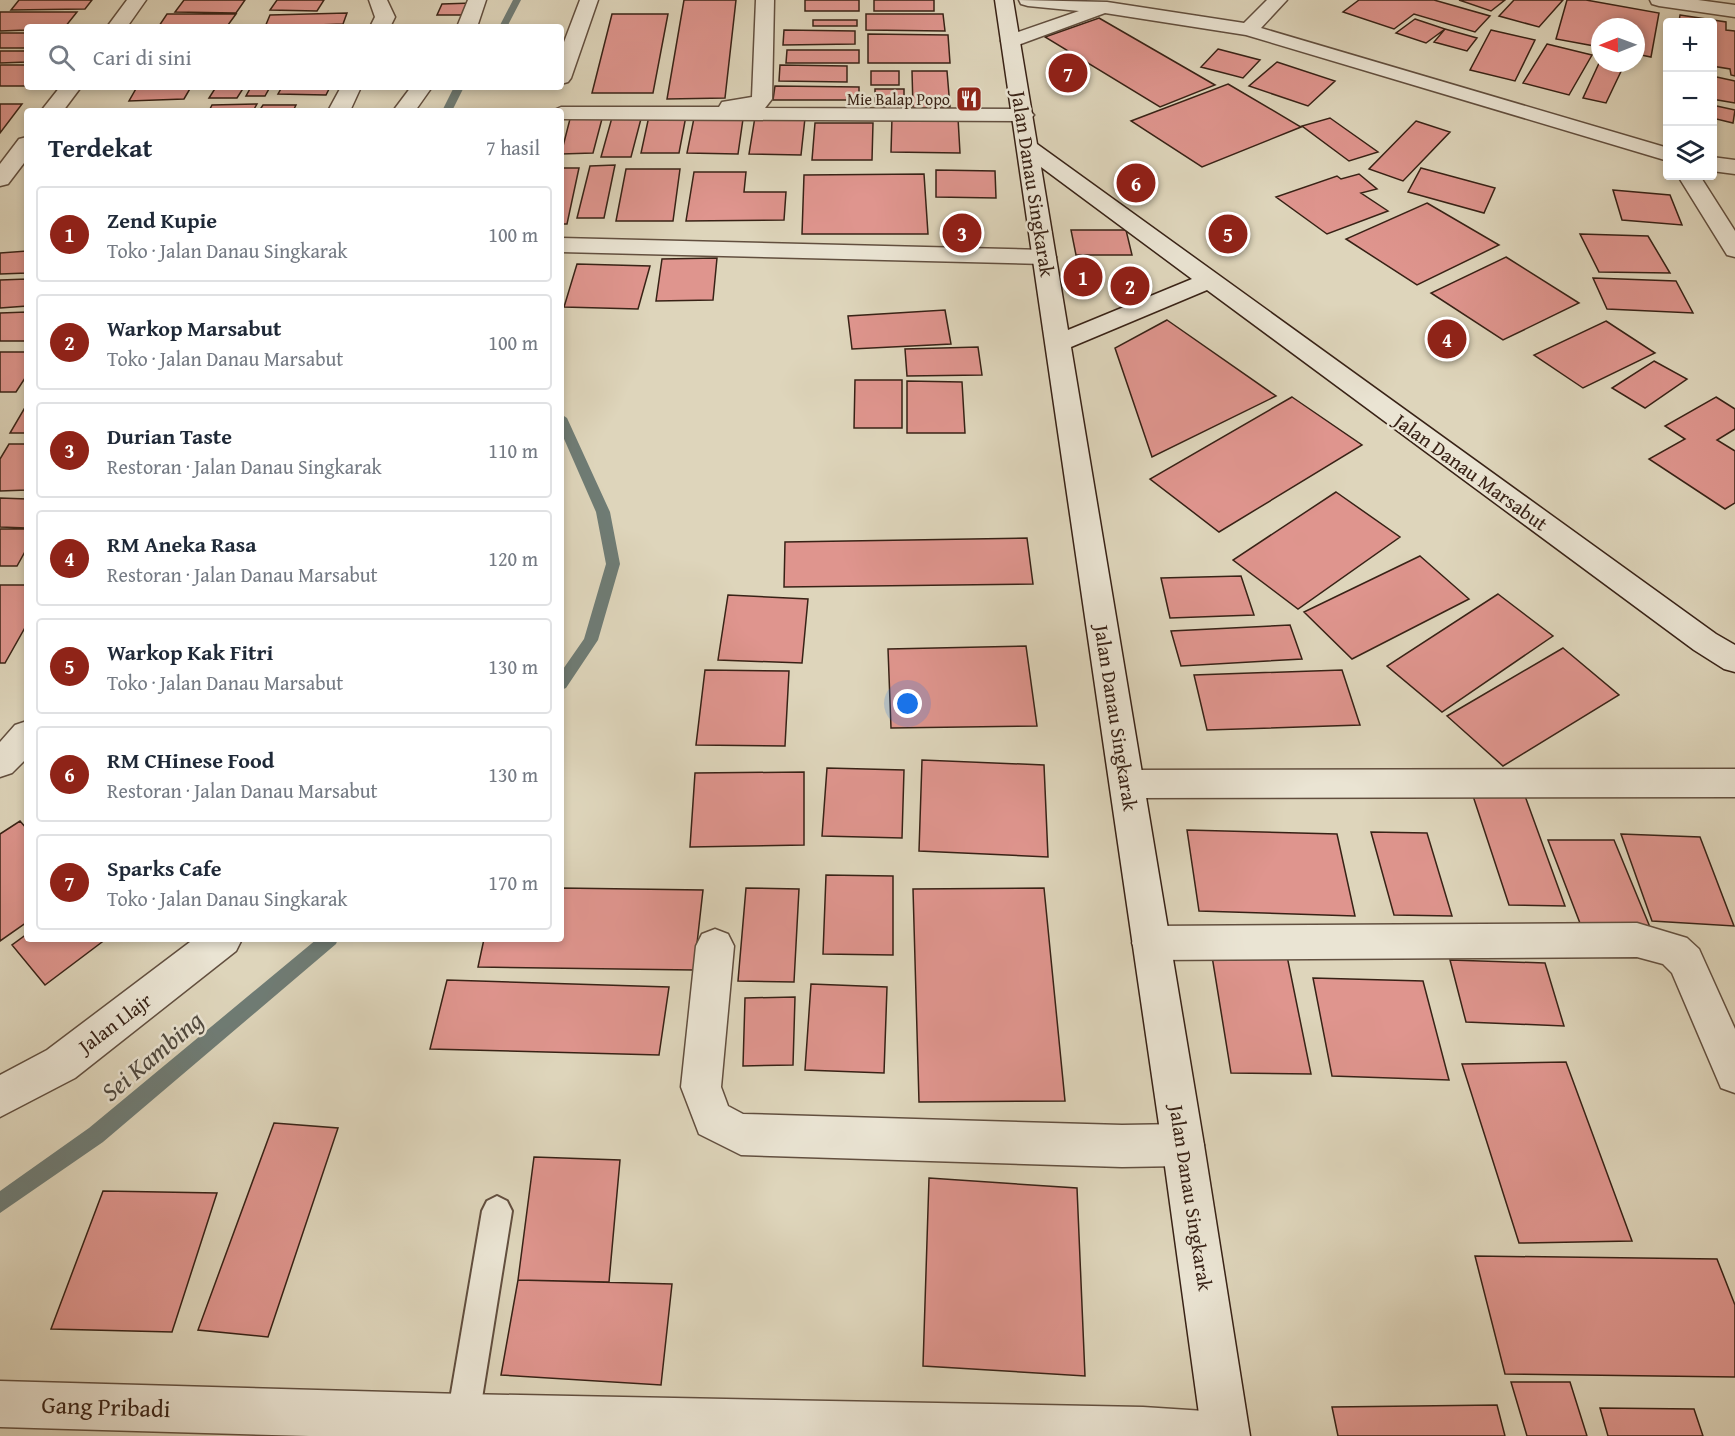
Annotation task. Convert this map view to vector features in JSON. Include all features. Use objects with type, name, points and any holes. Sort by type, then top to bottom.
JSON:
[{"type":"street","points":[[119,24],[137,0]]},
{"type":"street","points":[[378,0],[385,17],[382,24]]},
{"type":"street","points":[[468,24],[477,0]]},
{"type":"street","points":[[564,70],[589,0]]},
{"type":"street","points":[[557,90],[554,100],[560,105],[576,107],[738,106],[758,103],[764,91],[765,0]]},
{"type":"street","name":"Jalan Danau Singkarak","points":[[1004,0],[1183,1145],[1226,1436]]},
{"type":"street","points":[[1028,0],[1107,8],[1248,30],[1663,154]]},
{"type":"street","points":[[1248,30],[1278,0]]},
{"type":"street","points":[[1659,0],[1735,11]]},
{"type":"street","points":[[1011,41],[1107,8]]},
{"type":"street","points":[[54,108],[69,90]]},
{"type":"street","points":[[340,108],[350,90]]},
{"type":"street","points":[[406,108],[421,90]]},
{"type":"street","points":[[564,113],[1023,115]]},
{"type":"street","name":"Jalan Danau Marsabut","points":[[1028,147],[1208,281],[1696,635],[1735,660]]},
{"type":"street","points":[[0,180],[24,148]]},
{"type":"street","points":[[1717,165],[1735,167]]},
{"type":"street","points":[[1691,180],[1735,250]]},
{"type":"street","points":[[564,245],[1044,257]]},
{"type":"street","points":[[1057,344],[1208,281]]},
{"type":"street","points":[[0,763],[24,738]]},
{"type":"street","points":[[1127,784],[1735,783]]},
{"type":"street","points":[[1151,943],[1637,940],[1674,950],[1686,961],[1735,1074]]},
{"type":"street","name":"Jalan Llajr","points":[[0,1097],[61,1064],[219,942]]},
{"type":"street","points":[[715,946],[701,1087],[713,1120],[741,1134],[1122,1146],[1183,1145]]},
{"type":"street","name":"Gang Pribadi","points":[[0,1404],[463,1417],[1131,1431],[1220,1436]]},
{"type":"lane","points":[[463,1417],[497,1211]]},
{"type":"building","points":[[19,0],[92,0],[85,9],[11,10]]},
{"type":"building","points":[[184,0],[245,0],[236,13],[175,12]]},
{"type":"building","points":[[277,0],[324,0],[317,11],[270,10]]},
{"type":"building","points":[[684,0],[736,0],[725,98],[667,99]]},
{"type":"building","points":[[805,0],[859,0],[859,11],[805,11]]},
{"type":"building","points":[[874,0],[934,0],[934,11],[874,11]]},
{"type":"building","points":[[1359,0],[1434,0],[1490,16],[1475,32],[1414,14],[1394,29],[1343,12]]},
{"type":"building","points":[[1459,0],[1505,0],[1491,11]]},
{"type":"building","points":[[1514,0],[1563,0],[1539,27],[1499,16]]},
{"type":"building","points":[[1567,0],[1586,0],[1659,13],[1651,57],[1645,56],[1645,18],[1591,18],[1591,45],[1556,39]]},
{"type":"building","points":[[472,3],[467,15],[437,15],[442,4]]},
{"type":"building","points":[[0,12],[77,12],[67,24],[24,24],[24,30],[0,31]]},
{"type":"building","points":[[347,13],[343,24],[266,24],[270,15]]},
{"type":"building","points":[[167,14],[236,14],[229,24],[160,24]]},
{"type":"building","points":[[612,14],[668,14],[653,93],[592,93]]},
{"type":"building","points":[[866,14],[943,14],[945,31],[866,30]]},
{"type":"building","points":[[1680,15],[1700,18],[1680,18]]},
{"type":"building","points":[[1099,18],[1215,85],[1160,107],[1045,37]]},
{"type":"building","points":[[1415,19],[1445,29],[1426,43],[1396,33]]},
{"type":"building","points":[[813,20],[857,20],[857,26],[813,26]]},
{"type":"building","points":[[1717,21],[1726,22],[1726,30],[1735,31],[1735,76],[1731,75],[1730,69],[1717,67]]},
{"type":"building","points":[[1445,29],[1477,38],[1467,51],[1434,42]]},
{"type":"building","points":[[784,30],[855,31],[855,44],[783,45]]},
{"type":"building","points":[[1491,30],[1535,40],[1515,81],[1470,70]]},
{"type":"building","points":[[0,33],[24,33],[24,48],[0,48]]},
{"type":"building","points":[[868,34],[948,35],[950,63],[868,63]]},
{"type":"building","points":[[1547,44],[1591,55],[1569,95],[1523,83]]},
{"type":"building","points":[[1218,49],[1260,60],[1243,78],[1201,67]]},
{"type":"building","points":[[787,50],[859,50],[859,63],[786,63]]},
{"type":"building","points":[[0,51],[24,51],[24,62],[0,63]]},
{"type":"building","points":[[1277,62],[1335,81],[1308,106],[1249,86]]},
{"type":"building","points":[[0,65],[24,65],[24,86],[0,86]]},
{"type":"building","points":[[780,65],[847,66],[847,82],[779,81]]},
{"type":"building","points":[[871,71],[899,71],[899,85],[871,85]]},
{"type":"building","points":[[912,71],[947,71],[950,107],[913,108]]},
{"type":"building","points":[[1595,72],[1621,72],[1606,103],[1583,98]]},
{"type":"building","points":[[1717,77],[1735,81],[1735,103],[1717,100]]},
{"type":"building","points":[[1228,84],[1301,127],[1202,167],[1131,121]]},
{"type":"building","points":[[775,86],[859,87],[859,100],[773,100]]},
{"type":"building","points":[[875,89],[904,89],[904,107],[875,107]]},
{"type":"building","points":[[135,90],[189,90],[184,99],[129,101]]},
{"type":"building","points":[[214,90],[242,90],[237,98],[209,98]]},
{"type":"building","points":[[249,90],[268,90],[265,96],[246,96]]},
{"type":"building","points":[[280,90],[328,90],[326,95],[278,94]]},
{"type":"building","name":"Mie Balap Popo","points":[[960,92],[978,92],[979,107],[960,107]]},
{"type":"building","points":[[0,104],[22,104],[0,133]]},
{"type":"building","points":[[257,104],[255,108],[210,108],[212,105]]},
{"type":"building","points":[[263,105],[296,105],[294,108],[261,108]]},
{"type":"building","points":[[1717,106],[1735,110],[1733,123],[1717,119]]},
{"type":"building","points":[[613,114],[642,115],[631,157],[601,157]]},
{"type":"building","points":[[571,115],[603,115],[593,153],[564,154],[564,142]]},
{"type":"building","points":[[649,116],[686,116],[679,153],[641,153]]},
{"type":"building","points":[[755,117],[805,118],[801,155],[749,154]]},
{"type":"building","points":[[892,117],[958,118],[960,153],[891,152]]},
{"type":"building","points":[[694,118],[743,119],[738,154],[687,153]]},
{"type":"building","points":[[1330,118],[1378,152],[1349,161],[1302,126]]},
{"type":"building","points":[[1416,121],[1450,132],[1403,181],[1369,169]]},
{"type":"building","points":[[815,123],[873,123],[872,160],[812,160]]},
{"type":"building","points":[[615,165],[604,218],[577,218],[590,166]]},
{"type":"building","points":[[564,168],[579,168],[567,224],[564,224]]},
{"type":"building","points":[[1421,168],[1495,188],[1484,213],[1408,192]]},
{"type":"building","points":[[626,169],[680,169],[673,221],[616,221]]},
{"type":"building","points":[[936,170],[995,171],[996,198],[936,197]]},
{"type":"building","points":[[694,172],[746,172],[744,192],[786,192],[784,220],[686,221]]},
{"type":"building","points":[[924,174],[928,234],[802,234],[804,175]]},
{"type":"building","points":[[1359,174],[1377,189],[1361,193],[1388,211],[1327,234],[1276,197],[1337,176],[1341,179]]},
{"type":"building","points":[[1613,190],[1670,195],[1682,225],[1622,220]]},
{"type":"building","points":[[1427,203],[1499,245],[1417,285],[1346,239]]},
{"type":"building","points":[[1071,230],[1126,230],[1132,255],[1076,255]]},
{"type":"building","points":[[1580,234],[1648,236],[1670,273],[1599,272]]},
{"type":"building","points":[[24,251],[24,273],[0,274],[0,253]]},
{"type":"building","points":[[1506,257],[1579,303],[1503,340],[1431,293]]},
{"type":"building","points":[[717,258],[713,300],[656,301],[662,259]]},
{"type":"building","points":[[577,264],[650,266],[638,309],[564,307]]},
{"type":"building","points":[[1593,278],[1676,281],[1693,313],[1607,309]]},
{"type":"building","points":[[24,279],[24,306],[0,308],[0,280]]},
{"type":"building","points":[[945,310],[951,344],[852,349],[848,316]]},
{"type":"building","points":[[24,312],[24,341],[0,341],[0,313]]},
{"type":"building","points":[[1167,320],[1276,396],[1152,457],[1115,348]]},
{"type":"building","points":[[1606,321],[1655,353],[1583,388],[1534,355]]},
{"type":"building","points":[[978,347],[982,375],[907,376],[905,349]]},
{"type":"building","points":[[0,352],[24,352],[24,380],[16,392],[0,392]]},
{"type":"building","points":[[1654,361],[1687,379],[1645,408],[1612,388]]},
{"type":"building","points":[[855,380],[902,380],[902,428],[854,428]]},
{"type":"building","points":[[907,381],[962,382],[965,433],[907,433]]},
{"type":"building","points":[[1292,397],[1362,445],[1219,532],[1150,479]]},
{"type":"building","points":[[1716,397],[1735,409],[1735,429],[1717,440],[1735,451],[1735,503],[1725,509],[1649,459],[1685,439],[1665,426]]},
{"type":"building","points":[[24,409],[24,433],[10,433]]},
{"type":"building","points":[[9,444],[24,444],[24,490],[0,491],[0,459]]},
{"type":"building","points":[[1336,492],[1400,537],[1298,609],[1233,560]]},
{"type":"building","points":[[0,498],[24,499],[24,528],[0,527]]},
{"type":"building","points":[[0,529],[24,529],[24,553],[17,566],[0,566]]},
{"type":"building","points":[[1027,538],[1033,584],[784,587],[785,542]]},
{"type":"building","points":[[1420,556],[1469,599],[1352,659],[1304,612]]},
{"type":"building","points":[[1241,576],[1254,615],[1170,618],[1161,578]]},
{"type":"building","points":[[0,585],[24,585],[24,629],[5,663],[0,663]]},
{"type":"building","points":[[1498,594],[1553,636],[1442,712],[1387,666]]},
{"type":"building","points":[[728,595],[808,599],[802,663],[718,660]]},
{"type":"building","points":[[1290,625],[1302,659],[1181,666],[1171,631]]},
{"type":"building","points":[[1026,646],[1037,726],[891,728],[888,649]]},
{"type":"building","points":[[1563,648],[1619,695],[1503,766],[1447,716]]},
{"type":"building","points":[[705,670],[789,671],[785,746],[696,745]]},
{"type":"building","points":[[1342,670],[1360,725],[1207,730],[1194,675]]},
{"type":"building","points":[[922,760],[1044,765],[1048,857],[919,851]]},
{"type":"building","points":[[827,768],[904,770],[902,838],[822,836]]},
{"type":"building","points":[[804,772],[804,845],[690,847],[695,773]]},
{"type":"building","points":[[1473,796],[1525,796],[1565,906],[1509,905]]},
{"type":"building","points":[[20,821],[24,826],[24,924],[0,941],[0,834]]},
{"type":"building","points":[[1187,830],[1337,834],[1355,916],[1199,911]]},
{"type":"building","points":[[1371,832],[1427,833],[1452,916],[1394,915]]},
{"type":"building","points":[[1621,834],[1700,837],[1734,926],[1652,921]]},
{"type":"building","points":[[1548,840],[1614,840],[1652,932],[1583,931]]},
{"type":"building","points":[[826,875],[893,876],[893,955],[823,954]]},
{"type":"building","points":[[564,888],[703,890],[694,970],[478,967],[483,942],[564,942]]},
{"type":"building","points":[[746,888],[799,889],[794,982],[738,981]]},
{"type":"building","points":[[1044,888],[1065,1101],[919,1102],[913,889]]},
{"type":"building","points":[[24,936],[24,942],[102,942],[45,985],[12,945]]},
{"type":"building","points":[[1211,950],[1286,951],[1311,1074],[1231,1073]]},
{"type":"building","points":[[1450,960],[1545,963],[1564,1026],[1466,1022]]},
{"type":"building","points":[[1313,978],[1423,981],[1449,1080],[1332,1076]]},
{"type":"building","points":[[447,980],[669,987],[659,1055],[430,1049]]},
{"type":"building","points":[[811,984],[887,987],[884,1073],[805,1070]]},
{"type":"building","points":[[795,997],[793,1065],[743,1066],[745,998]]},
{"type":"building","points":[[1566,1062],[1632,1241],[1519,1243],[1462,1064]]},
{"type":"building","points":[[274,1123],[338,1128],[268,1337],[198,1330]]},
{"type":"building","points":[[534,1157],[620,1160],[609,1282],[518,1280]]},
{"type":"building","points":[[929,1178],[1077,1188],[1085,1376],[923,1366]]},
{"type":"building","points":[[103,1191],[217,1193],[172,1332],[51,1329]]},
{"type":"building","points":[[1475,1256],[1717,1259],[1735,1305],[1735,1377],[1505,1374]]},
{"type":"building","points":[[518,1280],[672,1284],[661,1385],[501,1375]]},
{"type":"building","points":[[1511,1382],[1570,1382],[1587,1436],[1527,1436]]},
{"type":"building","points":[[1497,1405],[1505,1436],[1338,1436],[1332,1407]]},
{"type":"building","points":[[1600,1408],[1694,1409],[1703,1436],[1608,1436]]},
{"type":"waterway","name":"Sei Kambing","points":[[505,24],[517,0]]},
{"type":"waterway","name":"Sei Kambing","points":[[448,108],[458,90]]},
{"type":"waterway","name":"Sei Kambing","points":[[564,425],[603,512],[613,564],[591,640],[564,680]]},
{"type":"waterway","name":"Sei Kambing","points":[[0,1203],[96,1135],[326,942]]},
{"type":"place","name":"Sparks Cafe","points":[[1068,73]]},
{"type":"place","name":"Mie Balap Popo","points":[[969,99]]},
{"type":"place","name":"RM CHinese Food","points":[[1136,183]]},
{"type":"place","name":"Durian Taste","points":[[962,233]]},
{"type":"place","name":"Warkop Kak Fitri","points":[[1228,234]]},
{"type":"place","name":"Zend Kupie","points":[[1083,277]]},
{"type":"place","name":"Warkop Marsabut","points":[[1130,286]]},
{"type":"place","name":"RM Aneka Rasa","points":[[1447,339]]}]
